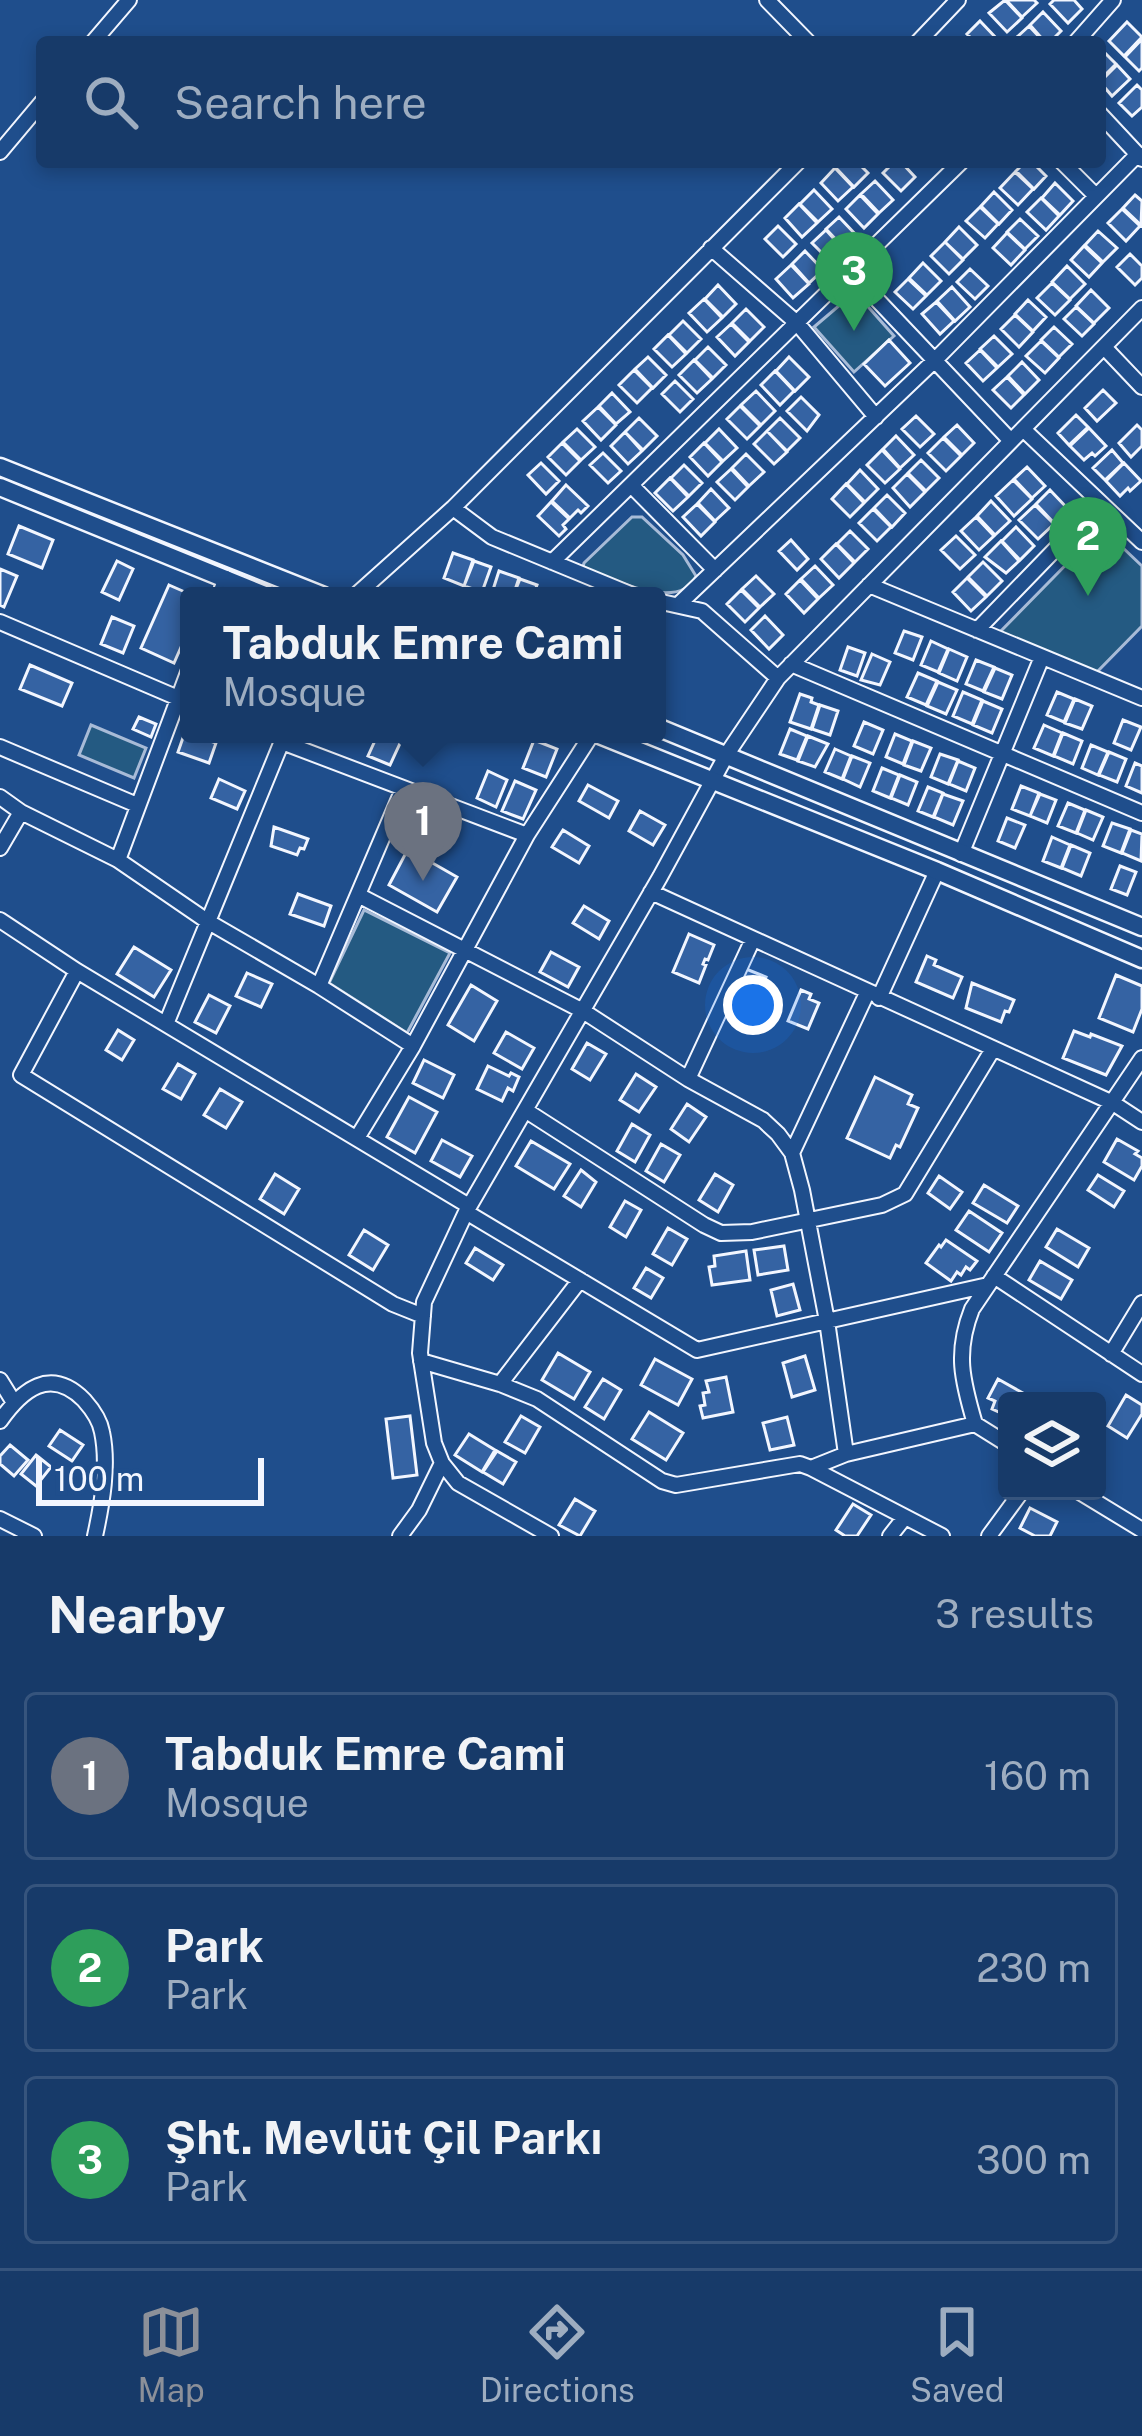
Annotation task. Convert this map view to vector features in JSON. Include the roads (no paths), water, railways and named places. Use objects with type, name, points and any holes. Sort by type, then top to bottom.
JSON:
[{"type":"street","points":[[99,36],[129,0]]},
{"type":"street","points":[[767,0],[802,36]]},
{"type":"street","points":[[924,36],[958,0]]},
{"type":"street","points":[[1081,36],[1113,0]]},
{"type":"street","points":[[0,152],[36,109]]},
{"type":"street","points":[[678,605],[1140,156],[1106,120]]},
{"type":"street","points":[[365,587],[452,508],[792,168]]},
{"type":"street","points":[[552,562],[956,168]]},
{"type":"street","points":[[1068,168],[1096,196]]},
{"type":"street","points":[[711,248],[797,323],[876,417]]},
{"type":"street","points":[[850,271],[1017,435],[1142,542]]},
{"type":"street","points":[[551,1536],[458,1483],[434,1443],[421,1360],[424,1302],[468,1209],[727,754],[778,678],[1142,308]]},
{"type":"street","points":[[1104,347],[1142,386]]},
{"type":"street","points":[[0,467],[301,587]]},
{"type":"street","points":[[631,485],[715,570]]},
{"type":"street","points":[[0,487],[246,587]]},
{"type":"street","points":[[977,630],[1100,502]]},
{"type":"street","points":[[452,508],[492,537],[612,587]]},
{"type":"street","points":[[222,587],[226,578]]},
{"type":"street","points":[[869,585],[1142,698]]},
{"type":"street","points":[[666,603],[702,610],[778,678]]},
{"type":"street","points":[[0,622],[178,698]]},
{"type":"street","points":[[961,854],[1042,657]]},
{"type":"street","points":[[791,664],[1142,813]]},
{"type":"street","points":[[118,860],[180,693]]},
{"type":"street","points":[[666,730],[1142,927]]},
{"type":"street","points":[[166,1024],[282,743]]},
{"type":"street","points":[[296,743],[527,835]]},
{"type":"street","points":[[357,1138],[413,1046],[527,835],[589,743]]},
{"type":"street","points":[[618,743],[1142,959]]},
{"type":"street","points":[[0,747],[137,805]]},
{"type":"street","points":[[319,986],[403,789]]},
{"type":"street","points":[[0,797],[118,860],[207,921],[413,1046]]},
{"type":"street","points":[[0,848],[21,812]]},
{"type":"street","points":[[792,1153],[937,871]]},
{"type":"street","points":[[651,892],[1112,1103],[1142,1122]]},
{"type":"street","points":[[358,896],[583,1011],[688,1079],[764,1120],[792,1153],[808,1218],[846,1454]]},
{"type":"street","points":[[0,920],[697,1350],[991,1281],[1142,1375]]},
{"type":"street","points":[[688,1079],[753,939]]},
{"type":"street","points":[[76,971],[21,1076],[393,1304],[423,1316]]},
{"type":"street","points":[[525,1109],[704,1225],[721,1233],[752,1232],[882,1205],[905,1194],[993,1049]]},
{"type":"street","points":[[998,1438],[975,1424],[960,1353],[963,1332],[972,1310],[1142,1058]]},
{"type":"street","points":[[500,1384],[580,1280]]},
{"type":"street","points":[[1111,1354],[1142,1303]]},
{"type":"street","points":[[421,1360],[537,1399],[662,1481],[711,1480],[800,1464],[942,1536]]},
{"type":"street","points":[[0,1380],[13,1401]]},
{"type":"street","points":[[0,1421],[21,1394],[48,1383],[74,1390],[91,1407],[102,1428],[104,1454],[95,1536]]},
{"type":"street","points":[[811,1468],[846,1454],[975,1424]]},
{"type":"street","points":[[400,1536],[442,1463]]},
{"type":"street","points":[[989,1536],[1015,1500]]},
{"type":"street","points":[[1095,1500],[1140,1523]]},
{"type":"street","points":[[890,1536],[904,1516]]},
{"type":"street","points":[[0,1519],[34,1536]]},
{"type":"place","name":"Şht. Mevlüt Çil Parkı","points":[[854,331]]},
{"type":"place","name":"Park","points":[[1088,596]]},
{"type":"place","name":"Tabduk Emre Cami","points":[[423,881]]}]
